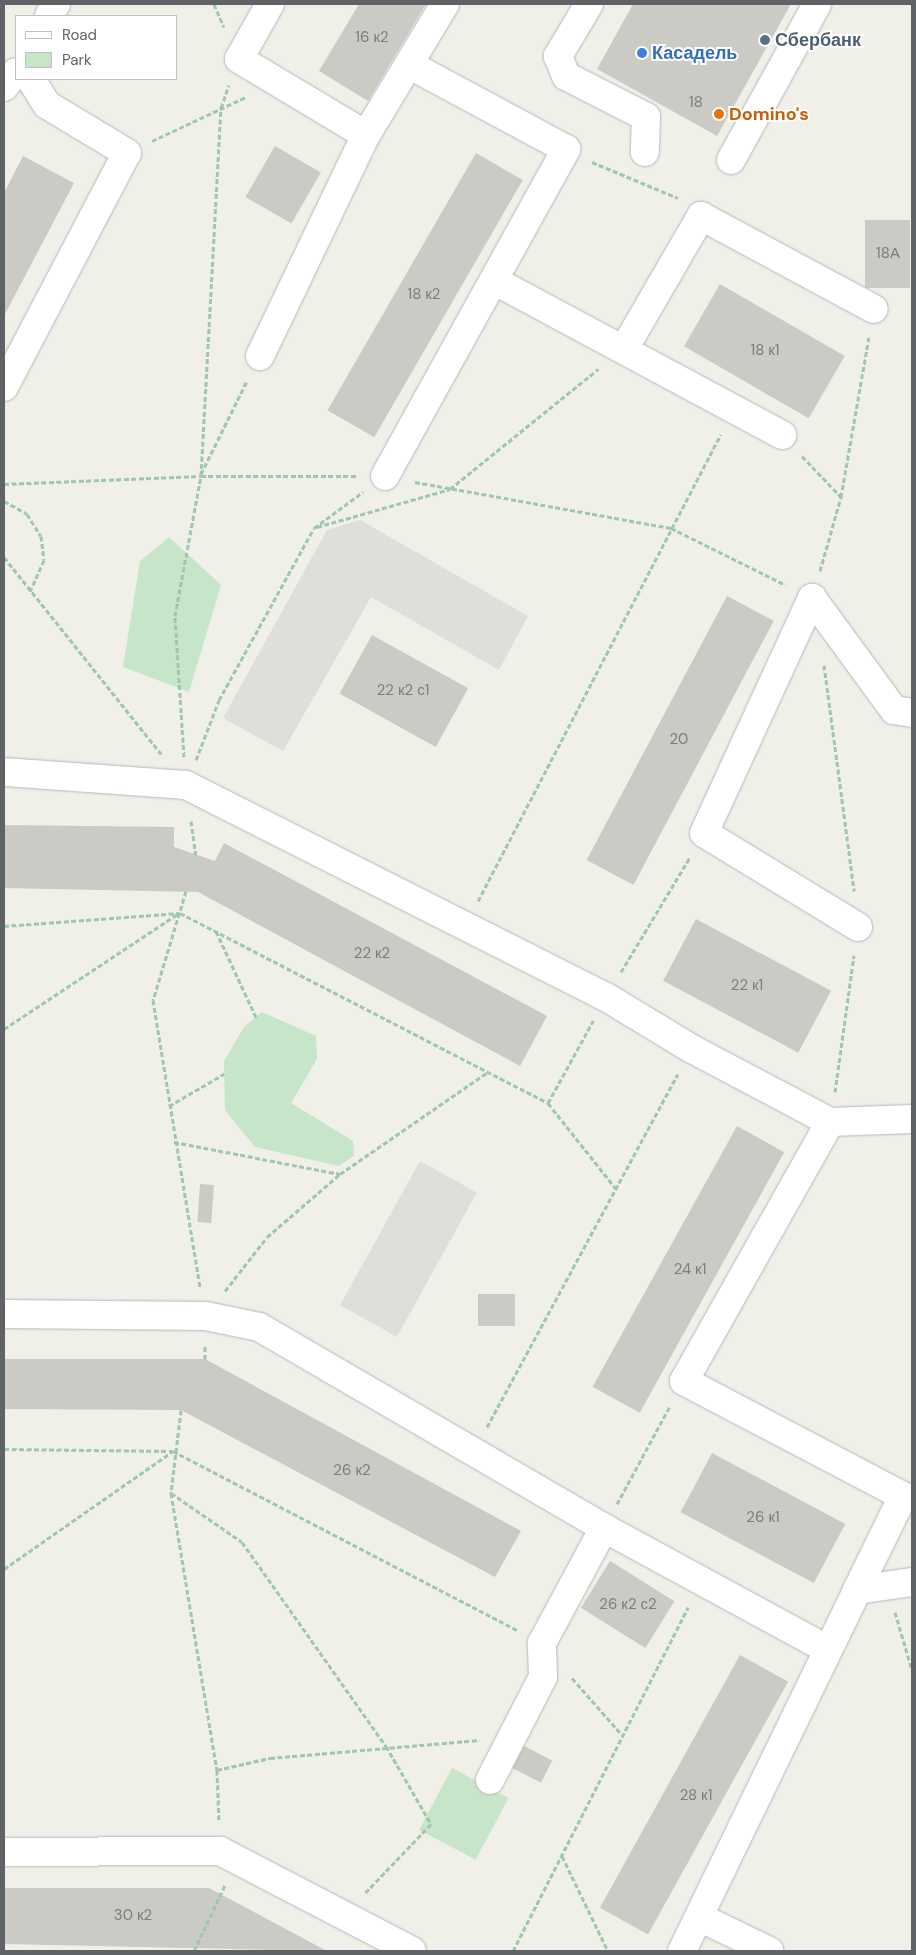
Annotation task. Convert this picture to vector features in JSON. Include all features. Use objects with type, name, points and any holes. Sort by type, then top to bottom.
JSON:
[{"type":"lane","points":[[50,15],[56,4]]},
{"type":"lane","points":[[270,4],[239,59],[274,84],[366,135]]},
{"type":"lane","points":[[260,356],[366,135],[445,4]]},
{"type":"lane","points":[[589,4],[558,56],[566,76],[646,117],[645,152]]},
{"type":"lane","points":[[732,160],[817,4]]},
{"type":"lane","points":[[385,476],[495,281],[566,149],[410,64]]},
{"type":"lane","points":[[4,87],[15,73]]},
{"type":"lane","points":[[4,387],[127,152],[47,105],[32,80]]},
{"type":"lane","points":[[624,349],[701,216],[874,309]]},
{"type":"lane","points":[[495,281],[782,436]]},
{"type":"lane","points":[[858,927],[704,833],[812,598],[894,710],[912,713]]},
{"type":"lane","points":[[4,772],[186,785],[606,997],[692,1049],[830,1122],[912,1119]]},
{"type":"lane","points":[[682,1951],[701,1918],[825,1648],[857,1590],[903,1496],[684,1381],[830,1122]]},
{"type":"lane","points":[[4,1314],[206,1316],[259,1327],[474,1449],[604,1528],[825,1648]]},
{"type":"lane","points":[[490,1780],[543,1677],[542,1643],[604,1528]]},
{"type":"lane","points":[[857,1590],[900,1584]]},
{"type":"lane","points":[[4,1852],[229,1856],[412,1951]]},
{"type":"lane","points":[[701,1918],[769,1951]]},
{"type":"path","points":[[196,854],[186,785],[175,616],[201,476],[221,108],[239,59],[214,4]]},
{"type":"path","points":[[127,152],[274,84]]},
{"type":"path","points":[[4,484],[201,476],[385,476],[671,528],[812,598],[841,497],[874,309]]},
{"type":"path","points":[[314,528],[450,489],[624,349]]},
{"type":"path","points":[[201,476],[260,356]]},
{"type":"path","points":[[465,927],[671,528],[735,410]]},
{"type":"path","points":[[782,436],[841,497]]},
{"type":"path","points":[[186,785],[219,700],[314,528],[385,476]]},
{"type":"path","points":[[4,501],[27,514],[41,536],[44,560],[30,591]]},
{"type":"path","points":[[4,557],[186,785]]},
{"type":"path","points":[[822,655],[838,749],[858,927],[830,1122]]},
{"type":"path","points":[[548,1103],[606,997],[704,833]]},
{"type":"path","points":[[186,891],[153,1000],[174,1142],[206,1316],[204,1360]]},
{"type":"path","points":[[4,1029],[180,913]]},
{"type":"path","points":[[4,926],[180,913],[548,1103],[617,1190]]},
{"type":"path","points":[[216,932],[256,1017]]},
{"type":"path","points":[[474,1449],[617,1190],[692,1049]]},
{"type":"path","points":[[206,1316],[267,1237],[340,1174],[488,1072]]},
{"type":"path","points":[[169,1106],[224,1074]]},
{"type":"path","points":[[174,1142],[340,1174]]},
{"type":"path","points":[[604,1528],[684,1381]]},
{"type":"path","points":[[181,1410],[173,1451],[171,1493],[217,1770],[229,1856],[194,1951]]},
{"type":"path","points":[[4,1449],[173,1451],[542,1643],[623,1736]]},
{"type":"path","points":[[4,1569],[173,1451]]},
{"type":"path","points":[[171,1493],[242,1542],[386,1746],[431,1824],[344,1916]]},
{"type":"path","points":[[514,1951],[701,1582]]},
{"type":"path","points":[[900,1584],[912,1670]]},
{"type":"path","points":[[217,1770],[270,1758],[386,1746],[512,1738]]},
{"type":"path","points":[[562,1856],[608,1951]]},
{"type":"shaded area","points":[[360,520],[528,616],[499,670],[371,597],[283,751],[223,718],[327,530]]},
{"type":"shaded area","points":[[420,1161],[477,1193],[397,1337],[340,1305]]},
{"type":"green space","points":[[169,537],[221,585],[189,692],[123,667],[140,561]]},
{"type":"green space","points":[[262,1012],[316,1036],[317,1059],[291,1103],[353,1141],[354,1156],[339,1166],[255,1147],[225,1110],[224,1061],[244,1027]]},
{"type":"green space","points":[[452,1768],[509,1798],[476,1860],[419,1830]]},
{"type":"building","points":[[359,4],[426,4],[368,101],[319,71]]},
{"type":"building","points":[[633,4],[791,4],[717,136],[597,69]]},
{"type":"building","points":[[275,146],[321,172],[291,224],[246,197]]},
{"type":"building","points":[[476,153],[523,180],[374,437],[328,410]]},
{"type":"building","points":[[23,156],[74,183],[4,316],[4,193]]},
{"type":"building","points":[[865,220],[910,220],[910,288],[865,288]]},
{"type":"building","points":[[720,284],[845,356],[809,418],[684,346]]},
{"type":"building","points":[[727,596],[774,621],[633,885],[587,860]]},
{"type":"building","points":[[372,635],[468,688],[436,747],[340,694]]},
{"type":"building","points":[[4,825],[174,827],[174,847],[215,861],[224,843],[547,1016],[520,1066],[198,892],[4,888]]},
{"type":"building","points":[[696,919],[831,991],[798,1053],[663,981]]},
{"type":"building","points":[[737,1126],[784,1152],[640,1413],[593,1387]]},
{"type":"building","points":[[200,1184],[214,1185],[211,1223],[197,1222]]},
{"type":"building","points":[[478,1294],[515,1294],[515,1326],[478,1326]]},
{"type":"building","points":[[4,1359],[205,1359],[521,1531],[495,1577],[181,1410],[4,1409]]},
{"type":"building","points":[[712,1453],[845,1524],[814,1583],[681,1512]]},
{"type":"building","points":[[610,1561],[674,1601],[645,1648],[581,1608]]},
{"type":"building","points":[[740,1655],[788,1682],[648,1934],[600,1908]]},
{"type":"building","points":[[522,1745],[552,1760],[541,1783],[511,1767]]},
{"type":"building","points":[[4,1888],[209,1888],[327,1951],[4,1944]]},
{"type":"place","name":"Сбербанк","points":[[765,40]]},
{"type":"place","name":"Касадель","points":[[642,53]]},
{"type":"place","name":"Domino's","points":[[719,114]]}]
